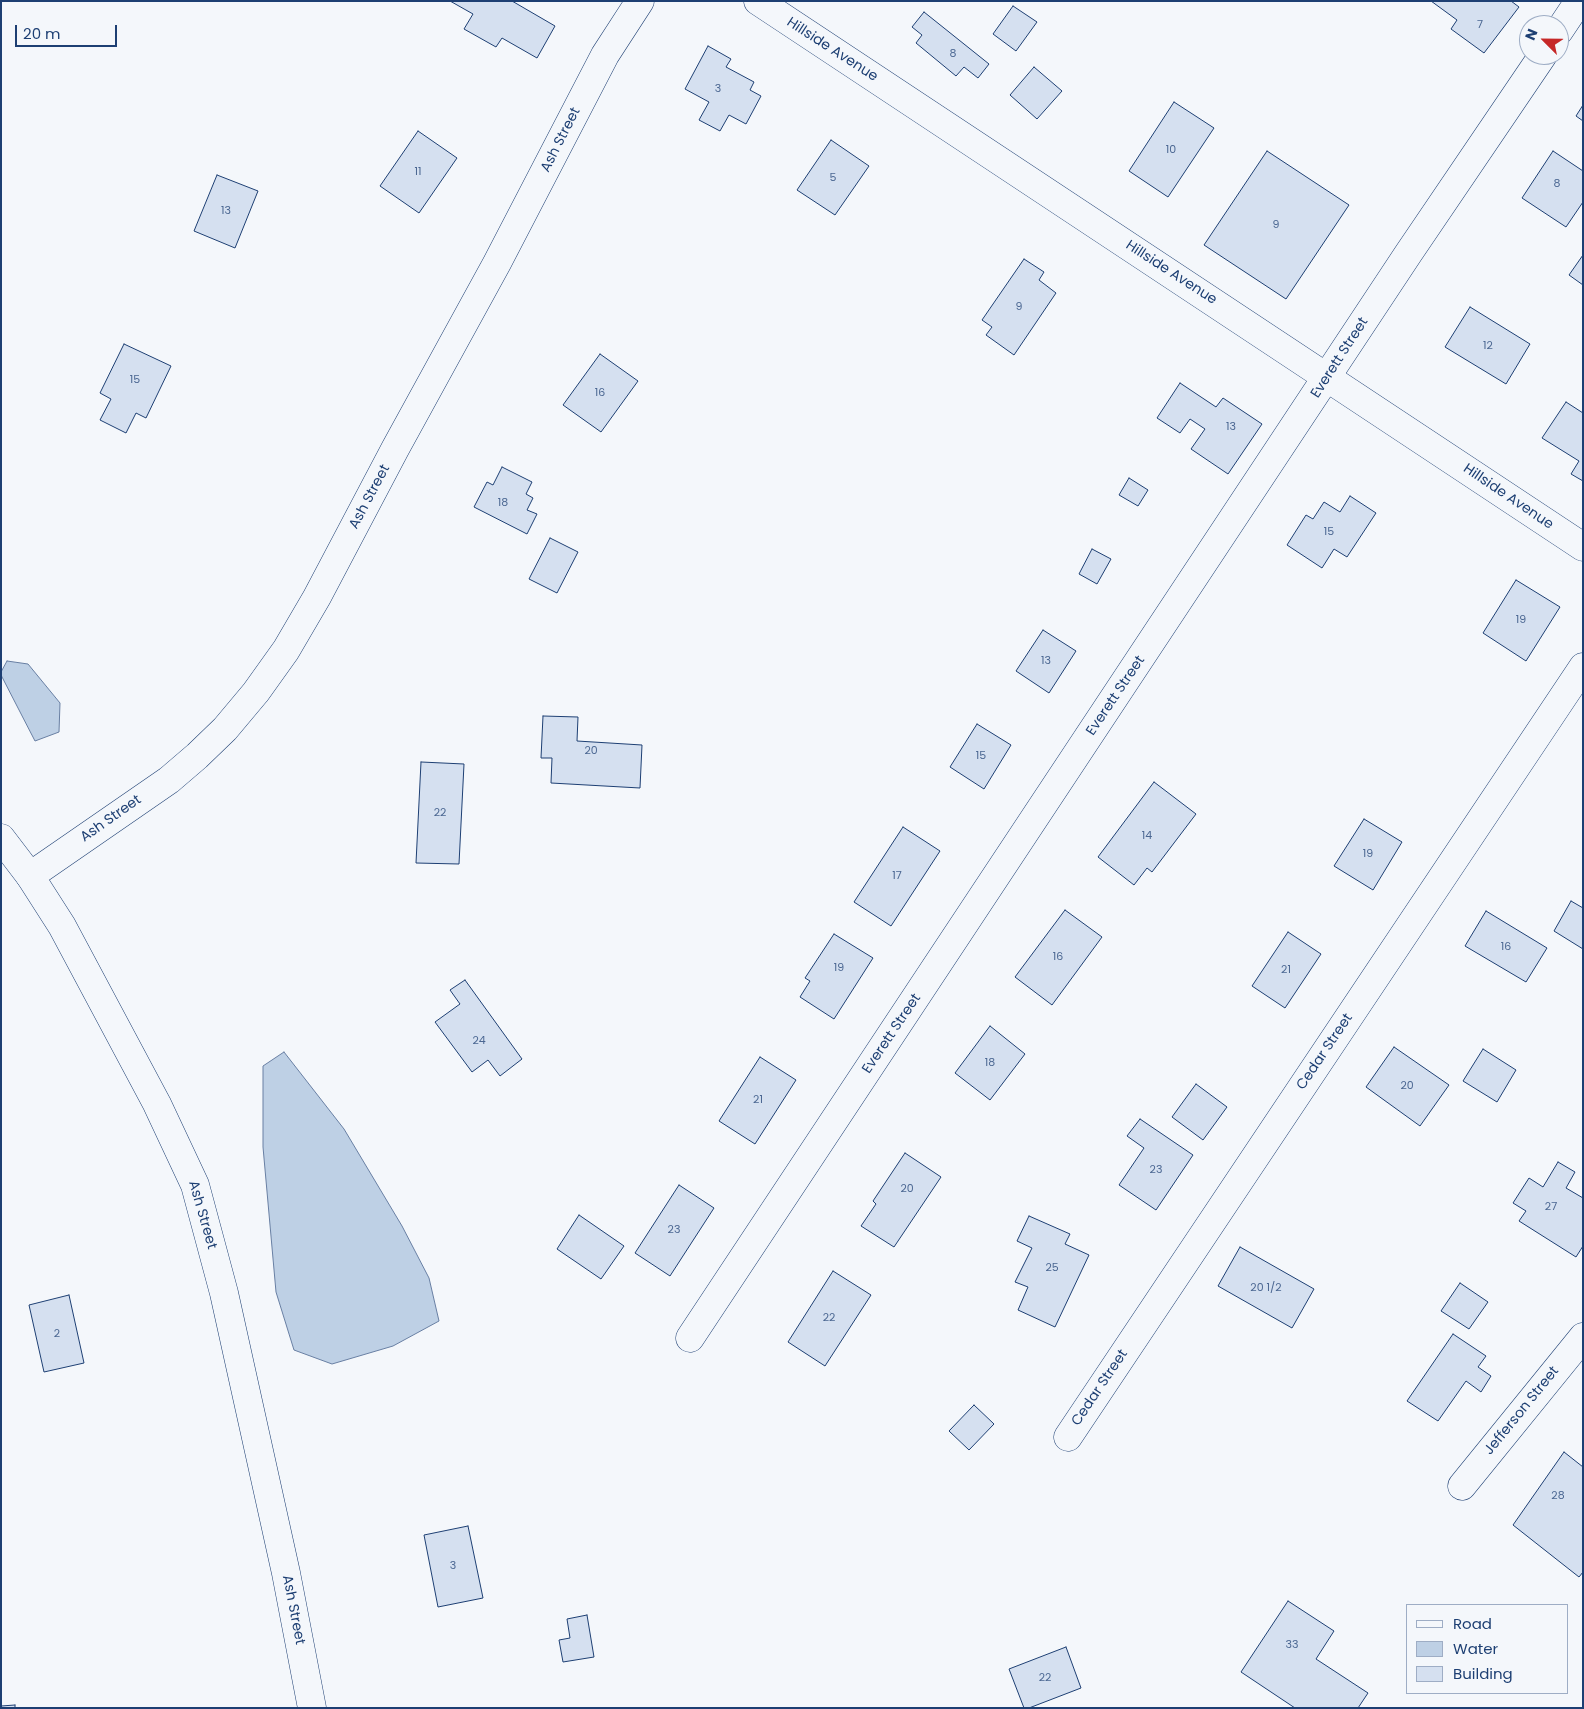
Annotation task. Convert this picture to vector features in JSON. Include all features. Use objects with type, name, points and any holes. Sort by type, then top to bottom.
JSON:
[{"type":"street","name":"Ash Street","points":[[312,1708],[286,1573],[230,1322],[195,1185],[148,1087],[62,926],[30,876],[169,780],[197,756],[256,692],[286,650],[317,597],[395,449],[497,263],[605,55],[640,1]]},
{"type":"street","name":"Hillside Avenue","points":[[758,1],[1583,547]]},
{"type":"street","points":[[1569,16],[1579,1]]},
{"type":"street","name":"Everett Street","points":[[690,1338],[1408,254],[1536,65]]},
{"type":"street","name":"Cedar Street","points":[[1068,1437],[1583,667]]},
{"type":"street","points":[[1,838],[30,876]]},
{"type":"street","name":"Jefferson Street","points":[[1462,1486],[1583,1337]]},
{"type":"water","points":[[7,661],[28,664],[60,703],[59,732],[35,741],[1,675]]},
{"type":"water","points":[[284,1052],[344,1129],[402,1226],[429,1278],[439,1321],[393,1346],[332,1364],[294,1350],[276,1292],[263,1147],[263,1066]]},
{"type":"building","points":[[450,1],[512,1],[555,26],[537,58],[502,38],[496,47],[464,29],[473,14]]},
{"type":"building","points":[[1431,1],[1511,1],[1519,7],[1484,53],[1451,29],[1457,20]]},
{"type":"building","points":[[1013,6],[1037,22],[1016,51],[993,34]]},
{"type":"building","points":[[924,12],[989,64],[978,78],[964,67],[956,76],[916,43],[922,35],[912,27]]},
{"type":"building","points":[[708,46],[731,59],[726,67],[754,82],[750,90],[761,96],[746,124],[729,115],[720,131],[699,120],[709,102],[685,89]]},
{"type":"building","points":[[1034,67],[1062,91],[1037,119],[1010,95]]},
{"type":"building","points":[[1174,102],[1214,128],[1168,197],[1129,171]]},
{"type":"building","points":[[1583,105],[1583,121],[1576,116]]},
{"type":"building","points":[[418,131],[457,158],[419,213],[380,186]]},
{"type":"building","points":[[831,140],[869,166],[835,215],[797,190]]},
{"type":"building","points":[[1267,151],[1349,205],[1286,299],[1204,245]]},
{"type":"building","points":[[1553,151],[1583,171],[1583,202],[1566,227],[1522,198]]},
{"type":"building","points":[[217,175],[258,191],[235,248],[194,231]]},
{"type":"building","points":[[1583,255],[1583,285],[1569,275]]},
{"type":"building","points":[[1024,259],[1044,272],[1039,280],[1056,293],[1014,355],[986,335],[992,327],[982,320]]},
{"type":"building","points":[[1470,307],[1530,344],[1506,384],[1445,347]]},
{"type":"building","points":[[124,344],[171,366],[146,418],[136,413],[126,433],[100,420],[111,399],[100,393]]},
{"type":"building","points":[[600,354],[638,381],[601,432],[563,405]]},
{"type":"building","points":[[1180,383],[1216,407],[1223,398],[1262,424],[1228,474],[1191,449],[1205,429],[1190,419],[1180,433],[1157,418]]},
{"type":"building","points":[[1566,402],[1583,413],[1583,481],[1571,474],[1579,461],[1542,438]]},
{"type":"building","points":[[502,467],[532,482],[526,494],[533,498],[527,510],[537,514],[527,534],[474,507],[487,482],[493,485]]},
{"type":"building","points":[[1129,478],[1148,490],[1138,506],[1119,495]]},
{"type":"building","points":[[1350,496],[1376,513],[1347,557],[1334,549],[1322,568],[1287,545],[1306,515],[1313,519],[1324,502],[1340,512]]},
{"type":"building","points":[[550,538],[578,552],[557,593],[529,579]]},
{"type":"building","points":[[1092,549],[1111,559],[1097,584],[1079,574]]},
{"type":"building","points":[[1516,580],[1560,607],[1526,661],[1483,633]]},
{"type":"building","points":[[1043,630],[1076,651],[1049,693],[1016,671]]},
{"type":"building","points":[[543,716],[578,717],[577,741],[642,745],[640,788],[551,783],[552,758],[541,758]]},
{"type":"building","points":[[977,724],[1011,745],[984,789],[950,767]]},
{"type":"building","points":[[421,762],[464,764],[459,864],[416,863]]},
{"type":"building","points":[[1154,782],[1196,814],[1152,872],[1147,868],[1134,885],[1098,857]]},
{"type":"building","points":[[1364,819],[1402,842],[1373,890],[1334,866]]},
{"type":"building","points":[[903,827],[940,851],[891,926],[854,902]]},
{"type":"building","points":[[1571,901],[1583,908],[1583,949],[1554,931]]},
{"type":"building","points":[[1065,910],[1102,937],[1052,1005],[1015,977]]},
{"type":"building","points":[[1486,911],[1547,948],[1526,982],[1465,946]]},
{"type":"building","points":[[1288,932],[1321,954],[1285,1008],[1252,986]]},
{"type":"building","points":[[834,934],[873,958],[834,1019],[800,997],[810,981],[805,978]]},
{"type":"building","points":[[465,980],[522,1059],[500,1076],[488,1060],[472,1072],[435,1022],[460,1004],[450,990]]},
{"type":"building","points":[[990,1026],[1025,1054],[990,1100],[955,1073]]},
{"type":"building","points":[[1394,1047],[1449,1085],[1420,1126],[1366,1087]]},
{"type":"building","points":[[1483,1049],[1516,1070],[1497,1102],[1463,1081]]},
{"type":"building","points":[[760,1057],[796,1080],[755,1144],[719,1121]]},
{"type":"building","points":[[1196,1084],[1227,1107],[1203,1140],[1172,1117]]},
{"type":"building","points":[[1140,1119],[1193,1155],[1156,1210],[1119,1185],[1144,1148],[1127,1136]]},
{"type":"building","points":[[905,1153],[941,1177],[894,1247],[861,1226],[876,1204],[873,1201]]},
{"type":"building","points":[[1558,1162],[1575,1172],[1566,1188],[1583,1198],[1583,1246],[1576,1257],[1519,1221],[1526,1211],[1513,1203],[1529,1178],[1543,1187]]},
{"type":"building","points":[[679,1185],[714,1208],[670,1276],[635,1253]]},
{"type":"building","points":[[579,1215],[624,1246],[601,1279],[557,1249]]},
{"type":"building","points":[[1029,1216],[1070,1234],[1065,1244],[1089,1255],[1055,1327],[1018,1310],[1028,1287],[1015,1282],[1032,1248],[1017,1241]]},
{"type":"building","points":[[1240,1247],[1314,1289],[1292,1328],[1218,1286]]},
{"type":"building","points":[[833,1271],[871,1295],[825,1366],[788,1342]]},
{"type":"building","points":[[1460,1283],[1488,1302],[1469,1329],[1441,1311]]},
{"type":"building","points":[[69,1295],[84,1363],[44,1372],[29,1305]]},
{"type":"building","points":[[1453,1334],[1486,1356],[1478,1367],[1491,1376],[1481,1392],[1466,1381],[1438,1421],[1407,1401]]},
{"type":"building","points":[[974,1405],[994,1424],[969,1450],[949,1431]]},
{"type":"building","points":[[1564,1452],[1583,1467],[1583,1572],[1579,1577],[1513,1525]]},
{"type":"building","points":[[468,1526],[483,1598],[438,1607],[424,1535]]},
{"type":"building","points":[[1288,1601],[1334,1631],[1316,1659],[1368,1693],[1358,1708],[1295,1708],[1241,1672]]},
{"type":"building","points":[[587,1615],[594,1657],[563,1662],[559,1640],[570,1638],[567,1619]]},
{"type":"building","points":[[1066,1647],[1081,1688],[1029,1708],[1024,1708],[1009,1669]]},
{"type":"building","points":[[15,1705],[15,1708],[1,1708],[1,1706]]}]
